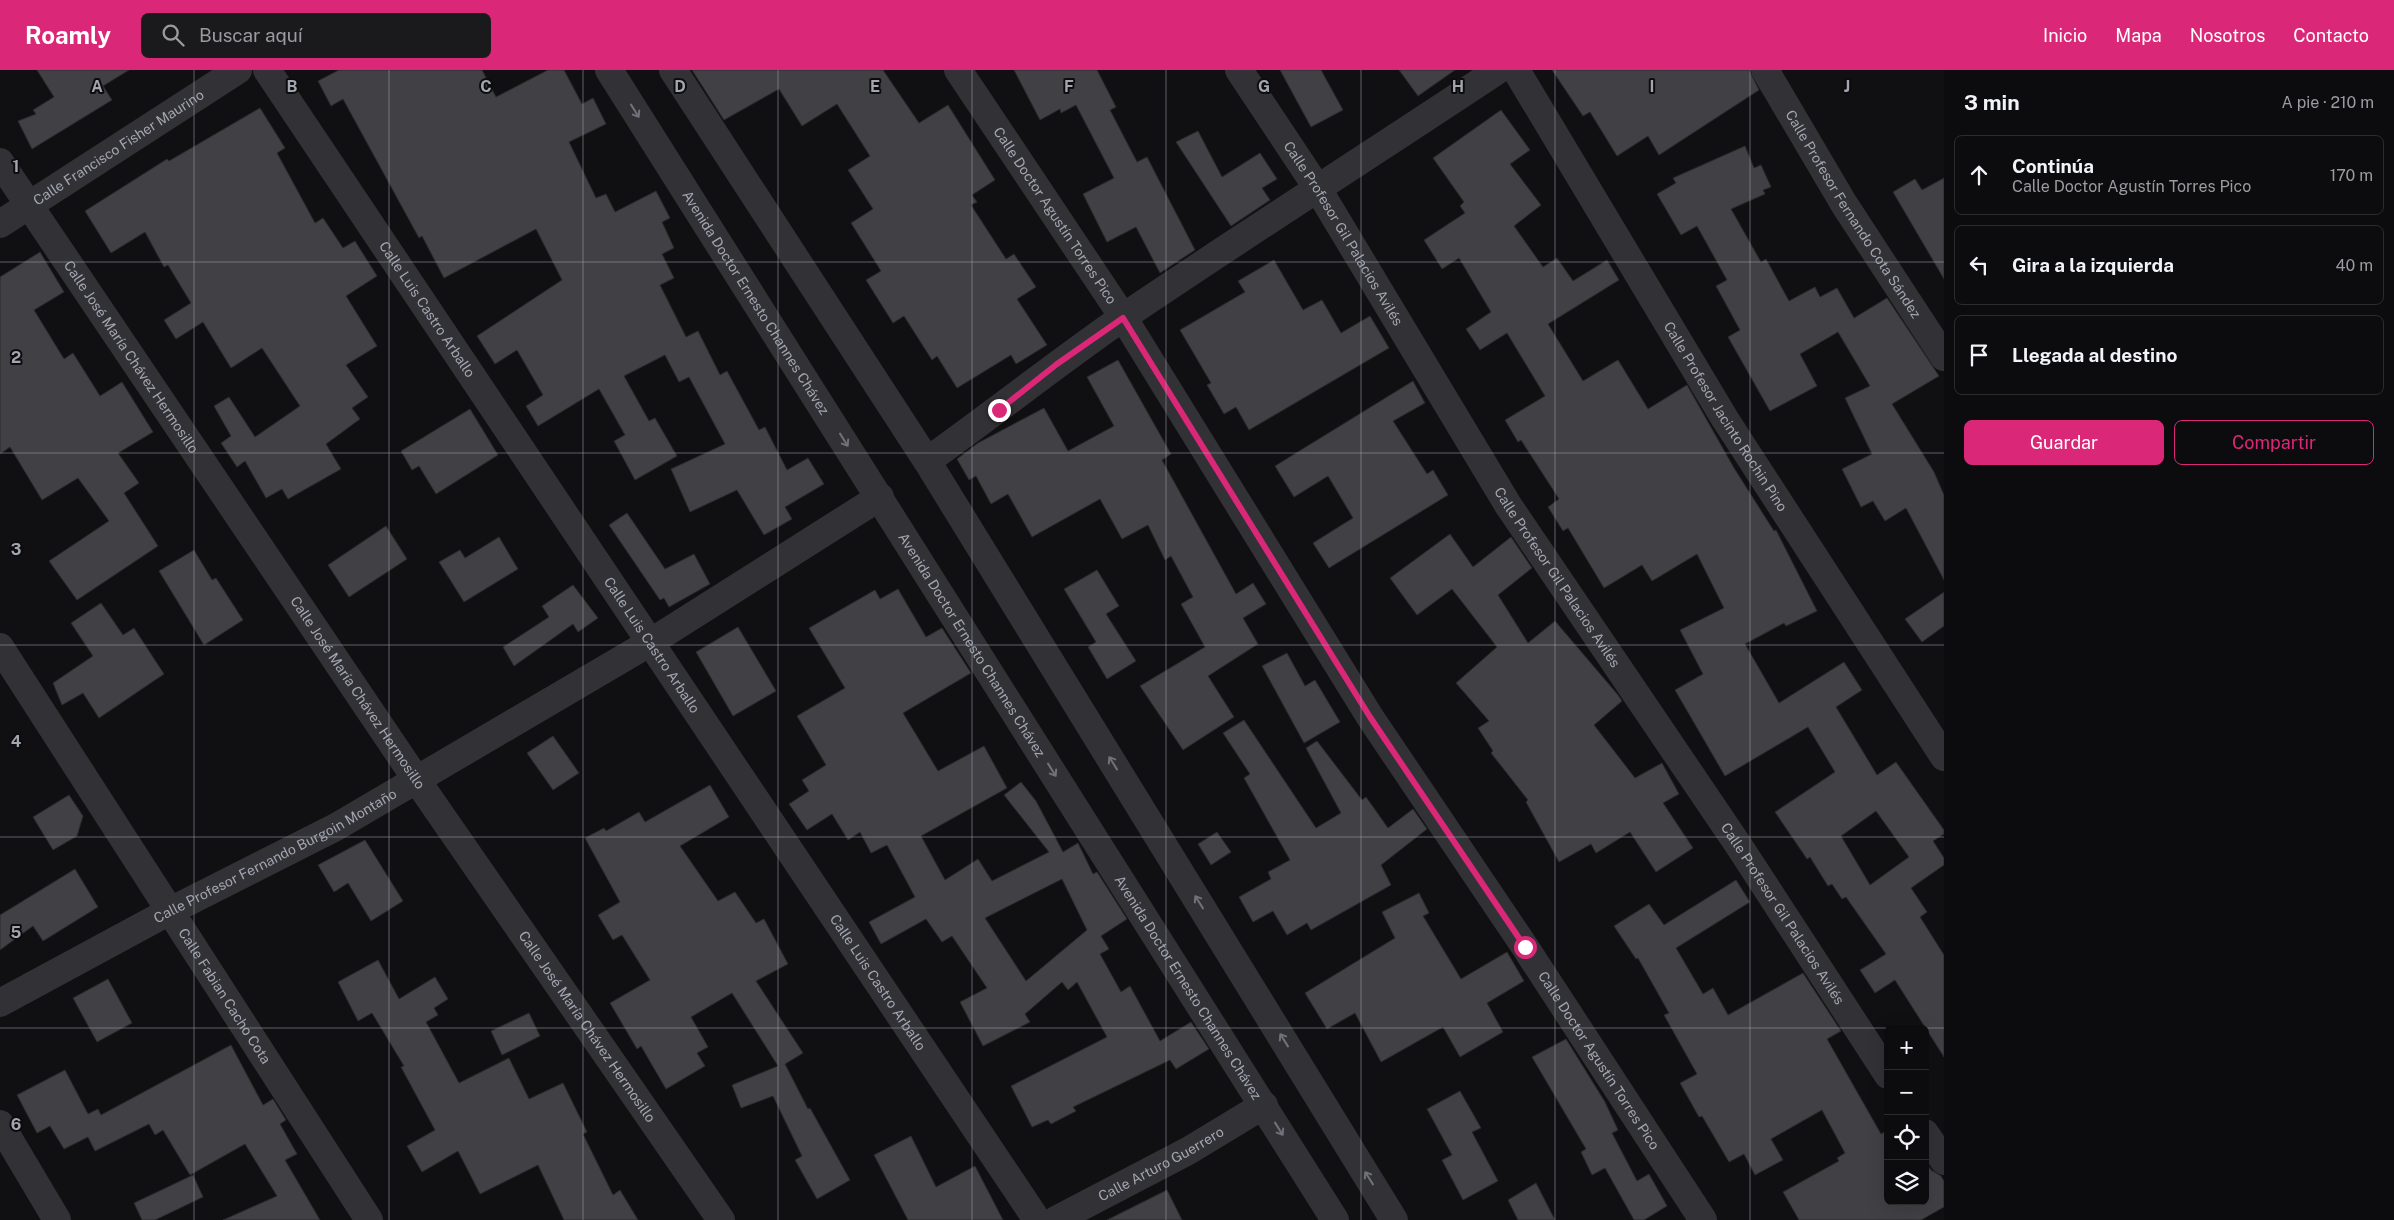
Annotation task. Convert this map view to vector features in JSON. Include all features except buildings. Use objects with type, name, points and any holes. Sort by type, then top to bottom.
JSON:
[{"type":"street","name":"Calle Francisco Fisher Maurino","points":[[0,224],[28,204],[238,70]]},
{"type":"street","name":"Calle Luis Castro Arballo","points":[[267,70],[1037,1220]]},
{"type":"street","name":"Avenida Doctor Ernesto Channes Chávez","points":[[609,70],[1335,1220]]},
{"type":"street","points":[[673,70],[927,460],[1394,1220]]},
{"type":"street","name":"Calle Doctor Agustín Torres Pico","points":[[958,70],[1123,318],[1370,717],[1530,955],[1703,1220]]},
{"type":"street","name":"Calle Profesor Gil Palacios Avilés","points":[[1239,70],[1318,189],[1508,505],[1738,846],[1885,1070]]},
{"type":"street","points":[[927,460],[999,410],[1057,364],[1123,318],[1498,70]]},
{"type":"street","name":"Calle Profesor Jacinto Rochin Pino","points":[[1516,70],[1725,419],[1944,757]]},
{"type":"street","name":"Calle Profesor Fernando Cota Sández","points":[[1765,70],[1844,204],[1944,357]]},
{"type":"street","name":"Calle José María Chávez Hermosillo","points":[[0,162],[416,779],[721,1220]]},
{"type":"street","name":"Calle Profesor Fernando Burgoin Montaño","points":[[0,1003],[170,911],[336,827],[651,642],[880,497]]},
{"type":"street","name":"Calle Fabian Cacho Cota","points":[[0,646],[369,1220]]},
{"type":"street","name":"Calle Arturo Guerrero","points":[[1056,1220],[1188,1151],[1264,1105]]},
{"type":"street","points":[[0,1124],[57,1220]]},
{"type":"street","points":[[1929,1139],[1944,1162]]},
{"type":"route","points":[[999,410],[1057,364],[1123,318],[1370,717],[1525,947]]}]
